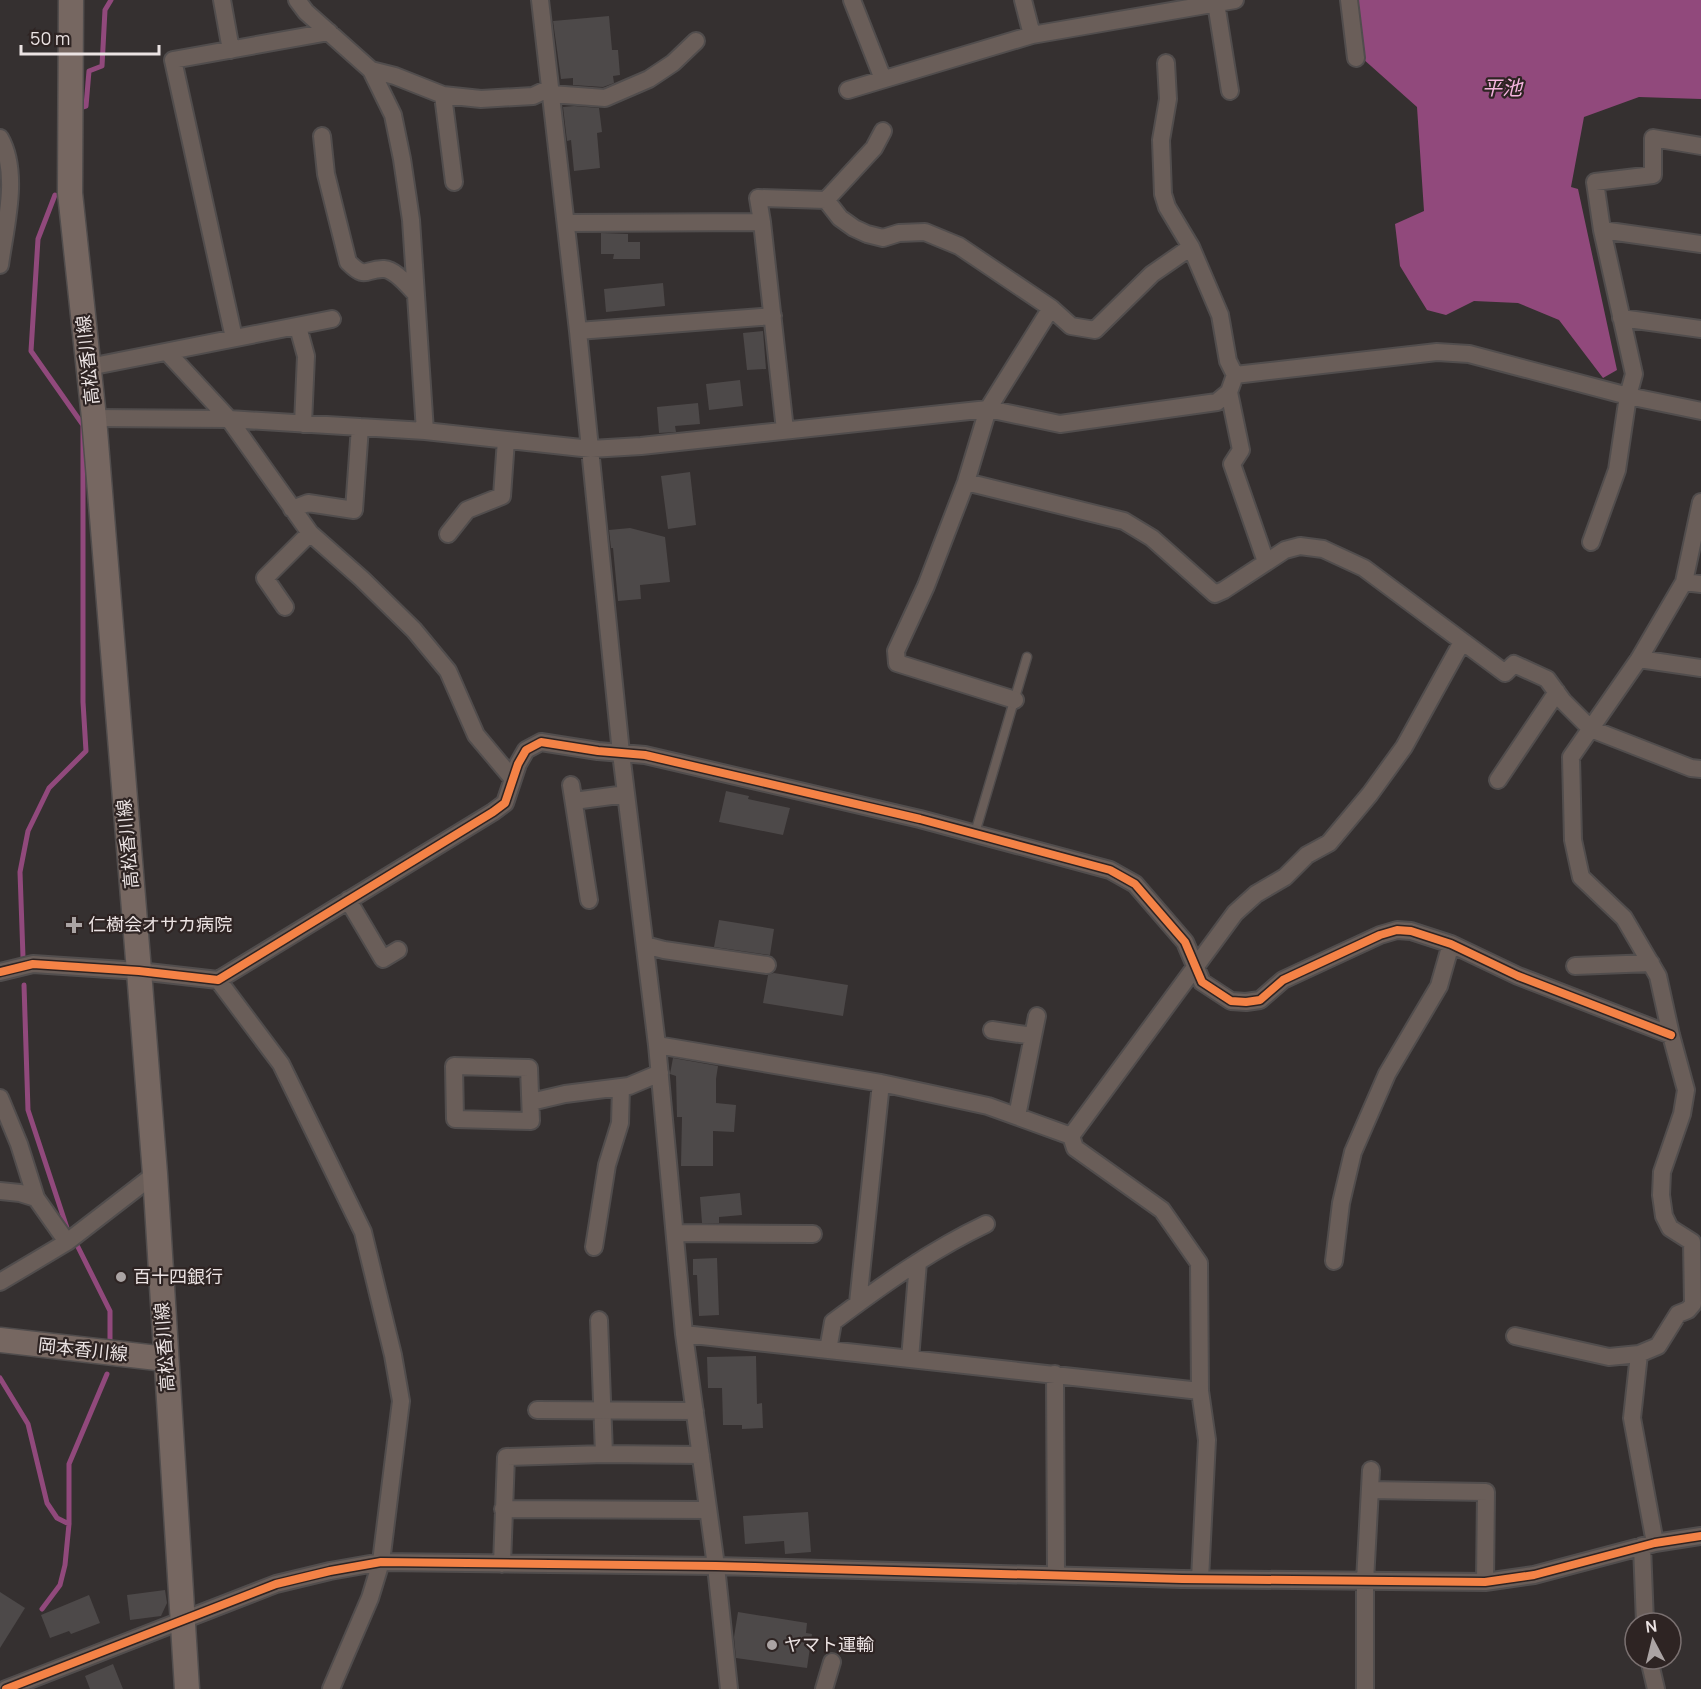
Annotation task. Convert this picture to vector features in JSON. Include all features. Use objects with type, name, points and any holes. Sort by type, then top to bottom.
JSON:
[{"type":"main road","name":"高松香川線","points":[[71,0],[70,193],[94,418],[139,971],[155,1174],[188,1689]]},
{"type":"main road","name":"岡本香川線","points":[[0,1340],[166,1359]]},
{"type":"street","points":[[222,0],[231,50]]},
{"type":"street","points":[[297,0],[371,70],[393,115],[411,220],[425,431]]},
{"type":"street","points":[[540,0],[591,449],[621,753],[657,1045],[684,1334],[716,1566],[729,1689]]},
{"type":"street","points":[[852,0],[882,79]]},
{"type":"street","points":[[1023,0],[1032,35]]},
{"type":"street","points":[[848,90],[1032,35],[1235,0]]},
{"type":"street","points":[[1349,0],[1356,58]]},
{"type":"street","points":[[1216,3],[1230,91]]},
{"type":"street","points":[[234,338],[173,60],[329,32]]},
{"type":"street","points":[[371,70],[395,76],[443,95],[481,99],[533,96],[550,91],[605,98],[649,79],[673,63],[696,41]]},
{"type":"street","points":[[94,418],[229,419],[425,431],[591,449],[641,446],[988,409],[1060,424],[1217,402],[1228,392],[1235,375],[1228,361],[1220,315],[1191,247],[1167,207],[1163,194],[1161,140],[1168,99],[1166,63]]},
{"type":"street","points":[[443,95],[454,182]]},
{"type":"street","points":[[785,430],[758,198],[826,200],[874,148],[883,131]]},
{"type":"street","points":[[322,136],[326,174],[348,262],[357,271],[366,273],[384,269],[395,274],[415,293]]},
{"type":"street","points":[[0,138],[6,148],[11,188],[0,265]]},
{"type":"street","points":[[1592,542],[1617,470],[1628,396],[1634,374],[1602,230],[1594,182],[1653,175],[1653,138],[1701,147]]},
{"type":"street","points":[[826,200],[840,218],[867,234],[883,238],[899,232],[925,232],[959,246],[1051,308],[1071,326],[1095,330],[1152,274],[1191,247]]},
{"type":"street","points":[[566,223],[762,222]]},
{"type":"street","points":[[1602,230],[1701,244]]},
{"type":"street","points":[[1015,700],[897,663],[896,651],[926,586],[966,482],[988,409],[1051,308]]},
{"type":"street","points":[[578,331],[773,316]]},
{"type":"street","points":[[1621,318],[1701,329]]},
{"type":"street","points":[[89,367],[332,319]]},
{"type":"street","points":[[298,327],[306,356],[303,424]]},
{"type":"street","points":[[167,352],[229,419],[310,533],[362,579],[414,630],[448,670],[476,735],[513,779]]},
{"type":"street","points":[[1235,375],[1437,352],[1469,354],[1628,396],[1701,411]]},
{"type":"street","points":[[1228,392],[1241,450],[1232,464],[1266,562]]},
{"type":"street","points":[[292,509],[308,503],[354,510],[360,427]]},
{"type":"street","points":[[448,534],[467,510],[502,496],[506,440]]},
{"type":"street","points":[[966,482],[1124,521],[1152,538],[1215,594],[1285,550],[1300,546],[1323,549],[1364,568],[1505,673],[1514,664],[1546,680],[1591,729],[1691,768],[1701,769]]},
{"type":"street","points":[[1515,1335],[1609,1357],[1639,1354],[1658,1346],[1678,1314],[1688,1310],[1693,1304],[1692,1242],[1670,1228],[1664,1216],[1661,1195],[1662,1172],[1682,1114],[1686,1090],[1658,976],[1624,918],[1581,877],[1573,840],[1571,757],[1693,583],[1701,502]]},
{"type":"street","points":[[285,607],[266,578],[310,533]]},
{"type":"street","points":[[1071,1137],[1235,913],[1256,894],[1285,877],[1307,855],[1329,843],[1370,794],[1404,747],[1462,642]]},
{"type":"street","points":[[1638,659],[1701,668]]},
{"type":"street","points":[[1498,780],[1557,692]]},
{"type":"street","points":[[0,972],[33,964],[139,971],[218,980],[493,812],[505,803],[510,795],[513,779],[526,750],[541,742],[645,755],[975,833],[1110,870],[1135,884],[1185,942],[1202,982],[1231,1001],[1260,1000],[1283,980],[1380,935],[1397,930],[1411,931],[1451,944],[1518,976],[1671,1035]]},
{"type":"street","points":[[589,900],[573,793],[626,794]]},
{"type":"street","points":[[348,900],[383,959],[398,950]]},
{"type":"street","points":[[1334,1261],[1341,1203],[1353,1152],[1386,1074],[1439,986],[1451,944]]},
{"type":"street","points":[[645,945],[664,950],[767,965]]},
{"type":"street","points":[[1575,966],[1651,963]]},
{"type":"street","points":[[218,980],[281,1064],[363,1232],[393,1355],[401,1401],[381,1562],[370,1598],[331,1689]]},
{"type":"street","points":[[1017,1116],[1037,1016]]},
{"type":"street","points":[[992,1030],[1033,1036]]},
{"type":"street","points":[[657,1045],[881,1083],[988,1106],[1071,1137],[1075,1148],[1162,1210],[1199,1263],[1200,1390],[1207,1440],[1200,1579]]},
{"type":"street","points":[[453,1066],[530,1068],[531,1102],[531,1121],[455,1119],[453,1066]]},
{"type":"street","points":[[531,1102],[565,1094],[629,1086],[660,1073]]},
{"type":"street","points":[[858,1303],[881,1083]]},
{"type":"street","points":[[594,1247],[607,1165],[620,1123],[621,1087]]},
{"type":"street","points":[[0,1098],[19,1143],[36,1198],[67,1242]]},
{"type":"street","points":[[0,1282],[67,1242],[155,1174]]},
{"type":"street","points":[[0,1192],[20,1193],[36,1198]]},
{"type":"street","points":[[828,1350],[833,1322],[918,1262],[986,1224]]},
{"type":"street","points":[[675,1233],[813,1234]]},
{"type":"street","points":[[910,1359],[918,1262]]},
{"type":"street","points":[[599,1320],[604,1454]]},
{"type":"street","points":[[684,1334],[1200,1390]]},
{"type":"street","points":[[1639,1354],[1632,1418],[1648,1545],[1645,1611]]},
{"type":"street","points":[[1055,1374],[1056,1575]]},
{"type":"street","points":[[537,1410],[695,1411]]},
{"type":"street","points":[[502,1564],[506,1457],[604,1454],[701,1455]]},
{"type":"street","points":[[1365,1689],[1365,1581],[1371,1470]]},
{"type":"street","points":[[1370,1490],[1486,1492],[1485,1582]]},
{"type":"street","points":[[503,1509],[708,1510]]},
{"type":"street","points":[[6,1689],[276,1584],[381,1562],[716,1566],[1200,1579],[1485,1582],[1534,1575],[1648,1545],[1701,1536]]},
{"type":"street","points":[[824,1689],[832,1662]]},
{"type":"street","points":[[1652,1671],[1656,1689]]},
{"type":"lane","points":[[975,833],[1027,657]]},
{"type":"water","name":"平池","points":[[1354,0],[1701,0],[1701,99],[1639,97],[1584,117],[1571,187],[1578,189],[1617,370],[1603,378],[1559,320],[1518,303],[1474,301],[1446,315],[1427,310],[1400,266],[1395,224],[1424,211],[1417,107],[1362,58]]},
{"type":"building","points":[[609,16],[612,50],[618,50],[620,75],[613,76],[614,83],[603,87],[573,85],[573,78],[561,79],[553,21]]},
{"type":"building","points":[[563,107],[599,108],[602,132],[597,133],[600,168],[574,171],[571,140],[567,141]]},
{"type":"building","points":[[601,233],[628,234],[628,242],[640,242],[640,259],[613,259],[614,254],[601,254]]},
{"type":"building","points":[[663,283],[665,306],[606,312],[604,289]]},
{"type":"building","points":[[763,331],[766,369],[747,370],[743,333]]},
{"type":"building","points":[[740,380],[743,406],[709,410],[706,384]]},
{"type":"building","points":[[698,403],[700,424],[675,426],[676,432],[659,433],[657,407]]},
{"type":"building","points":[[690,472],[696,525],[668,529],[661,476]]},
{"type":"building","points":[[630,528],[665,537],[670,582],[640,585],[641,599],[618,601],[609,530]]},
{"type":"building","points":[[726,791],[749,796],[748,799],[790,808],[783,835],[719,822]]},
{"type":"building","points":[[719,920],[774,929],[770,955],[714,947]]},
{"type":"building","points":[[774,973],[848,985],[843,1016],[763,1003],[768,975]]},
{"type":"building","points":[[673,1058],[718,1066],[716,1103],[736,1105],[734,1132],[713,1131],[713,1166],[681,1166],[682,1117],[677,1117],[676,1076],[670,1074]]},
{"type":"building","points":[[740,1193],[742,1215],[719,1217],[719,1223],[702,1223],[700,1197]]},
{"type":"building","points":[[717,1258],[719,1315],[699,1316],[697,1275],[693,1275],[693,1259]]},
{"type":"building","points":[[756,1356],[757,1404],[762,1403],[763,1428],[742,1429],[742,1425],[723,1425],[722,1388],[708,1388],[707,1357]]},
{"type":"building","points":[[808,1512],[811,1552],[785,1554],[784,1541],[745,1544],[743,1516]]},
{"type":"building","points":[[165,1590],[167,1603],[161,1616],[130,1620],[127,1595]]},
{"type":"building","points":[[0,1592],[25,1608],[0,1648]]},
{"type":"building","points":[[89,1595],[100,1623],[71,1634],[69,1631],[50,1638],[41,1615]]},
{"type":"building","name":"ヤマト運輸","points":[[738,1612],[807,1623],[806,1633],[812,1634],[807,1668],[736,1658],[734,1637]]},
{"type":"building","points":[[113,1664],[123,1689],[90,1689],[85,1676]]},
{"type":"waterway","points":[[76,109],[86,106],[89,71],[102,66],[105,10],[111,0]]},
{"type":"waterway","points":[[23,957],[20,872],[28,831],[49,788],[86,751],[83,702],[83,425],[31,351],[38,239],[55,195]]},
{"type":"waterway","points":[[24,985],[28,1110],[67,1228]]},
{"type":"waterway","points":[[78,1247],[110,1311],[110,1340]]},
{"type":"waterway","points":[[42,1609],[60,1585],[65,1565],[69,1524],[69,1464],[107,1374]]},
{"type":"waterway","points":[[0,1378],[28,1424],[47,1503],[57,1518],[69,1524]]},
{"type":"cycle path","points":[[0,972],[33,964],[139,971],[218,980],[493,812],[505,803],[518,764],[526,750],[541,742],[598,751],[645,755],[920,819],[1110,870],[1135,884],[1185,942],[1202,982],[1231,1001],[1260,1000],[1283,980],[1380,935],[1397,930],[1411,931],[1451,944],[1518,976],[1671,1035]]},
{"type":"cycle path","points":[[6,1689],[276,1584],[381,1562],[716,1566],[1182,1579],[1485,1582],[1534,1575],[1655,1543],[1701,1536]]},
{"type":"place","name":"仁樹会オサカ病院","points":[[74,925]]},
{"type":"place","name":"百十四銀行","points":[[121,1277]]},
{"type":"place","name":"ヤマト運輸","points":[[772,1645]]}]
